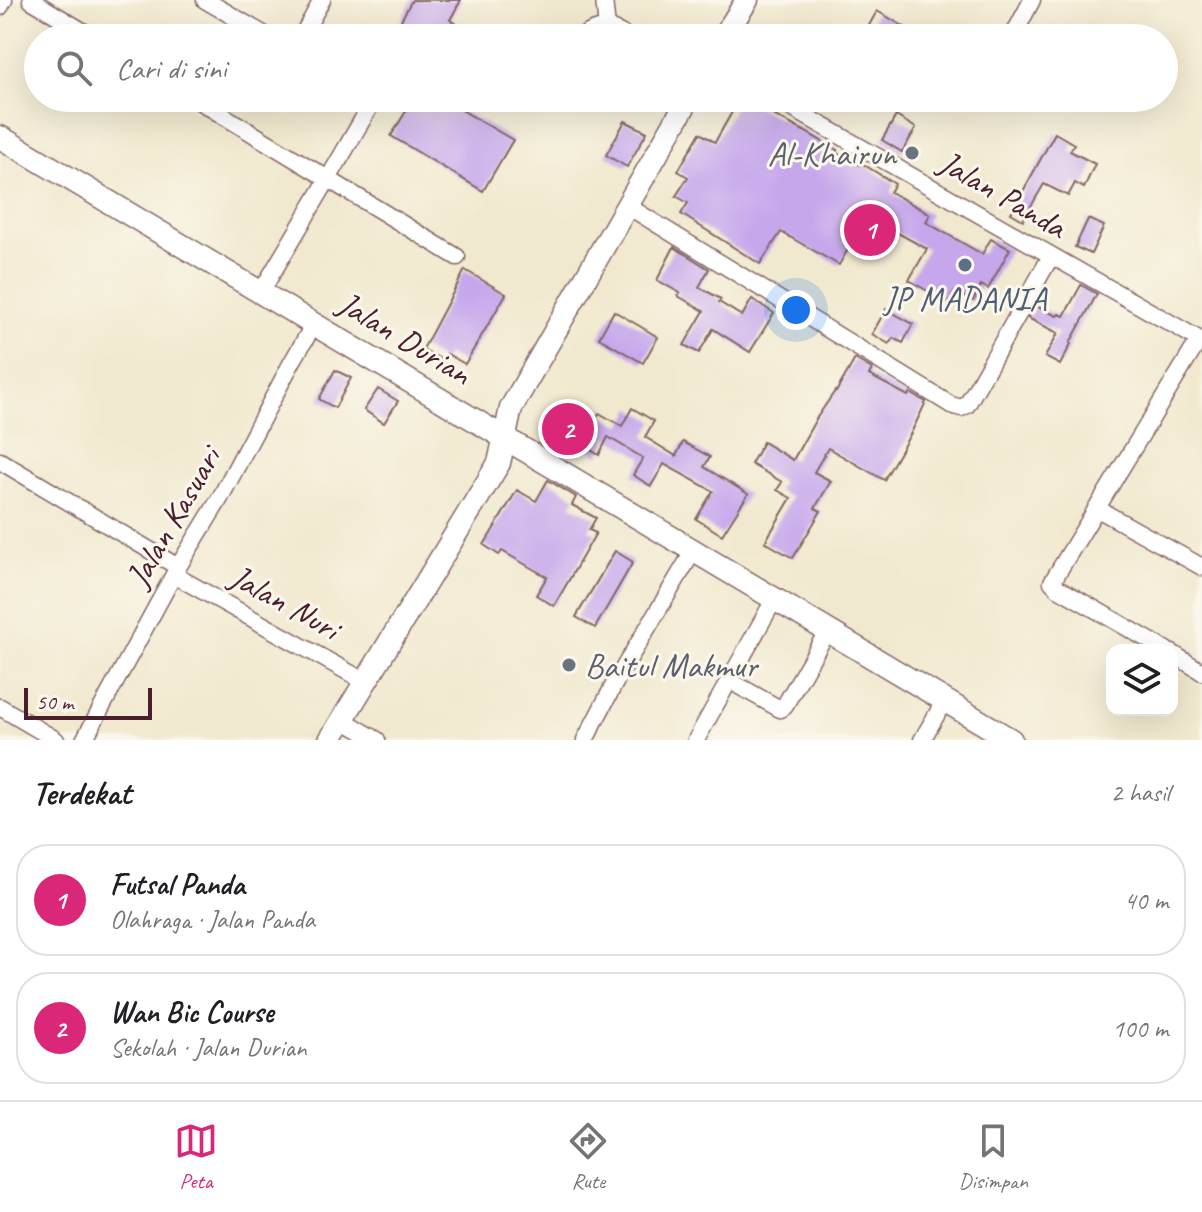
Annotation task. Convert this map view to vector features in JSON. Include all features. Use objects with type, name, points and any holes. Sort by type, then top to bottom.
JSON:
[{"type":"main road","points":[[732,24],[747,0]]},
{"type":"main road","points":[[330,740],[499,463],[511,408],[626,205],[674,112]]},
{"type":"main road","name":"Jalan Durian","points":[[0,137],[1011,740]]},
{"type":"street","points":[[0,7],[4,0]]},
{"type":"street","points":[[31,0],[71,24]]},
{"type":"street","points":[[205,0],[246,24]]},
{"type":"street","points":[[309,24],[322,0]]},
{"type":"street","points":[[604,0],[607,24]]},
{"type":"street","points":[[1019,24],[1032,0]]},
{"type":"street","points":[[217,112],[457,257]]},
{"type":"street","points":[[261,292],[367,112]]},
{"type":"street","name":"Jalan Panda","points":[[799,112],[1201,341]]},
{"type":"street","points":[[626,205],[957,408],[967,405],[1051,256]]},
{"type":"street","name":"Jalan Kasuari","points":[[84,740],[314,324]]},
{"type":"street","points":[[1156,644],[1052,582],[1201,341]]},
{"type":"street","name":"Jalan Nuri","points":[[0,461],[176,571],[366,682]]},
{"type":"street","points":[[1096,508],[1202,567]]},
{"type":"street","points":[[585,740],[617,679],[694,550]]},
{"type":"street","points":[[696,740],[775,598]]},
{"type":"street","points":[[739,686],[780,709],[828,630]]},
{"type":"street","points":[[1178,657],[1202,672]]},
{"type":"street","points":[[922,740],[945,700]]},
{"type":"street","points":[[0,707],[56,740]]},
{"type":"street","points":[[343,720],[377,740]]},
{"type":"building","points":[[412,0],[461,0],[450,20],[457,24],[408,24],[401,20]]},
{"type":"building","points":[[877,11],[900,24],[870,24]]},
{"type":"building","points":[[406,112],[465,112],[513,140],[483,191],[391,136]]},
{"type":"building","points":[[732,112],[767,112],[895,184],[890,192],[930,214],[926,222],[982,254],[991,239],[1010,249],[988,289],[981,285],[973,301],[955,292],[948,303],[909,280],[927,249],[867,216],[839,265],[781,232],[760,264],[681,214],[688,203],[676,196],[688,177],[678,171],[700,133],[715,142]]},
{"type":"building","points":[[896,116],[916,128],[902,152],[882,140]]},
{"type":"building","points":[[625,121],[647,132],[627,167],[606,155]]},
{"type":"building","points":[[1055,133],[1074,144],[1070,151],[1095,164],[1084,188],[1075,183],[1068,196],[1044,184],[1023,220],[1011,213]]},
{"type":"building","points":[[1088,219],[1104,226],[1091,254],[1075,247]]},
{"type":"building","points":[[674,247],[709,269],[699,287],[721,299],[719,302],[742,316],[752,299],[774,313],[750,352],[713,329],[699,353],[684,345],[704,311],[657,280]]},
{"type":"building","points":[[465,270],[506,294],[465,364],[447,354],[444,361],[423,349]]},
{"type":"building","points":[[1081,285],[1097,294],[1060,365],[1045,357],[1058,333],[1028,318],[1036,306],[1064,316]]},
{"type":"building","points":[[886,309],[913,324],[903,343],[893,338],[889,344],[872,334]]},
{"type":"building","points":[[614,311],[658,337],[643,363],[599,338]]},
{"type":"building","points":[[855,359],[872,369],[869,375],[926,402],[884,480],[828,448],[814,472],[831,481],[815,508],[821,511],[793,558],[765,542],[791,498],[777,490],[782,482],[751,464],[763,442],[793,460]]},
{"type":"building","points":[[335,370],[351,378],[335,408],[319,399]]},
{"type":"building","points":[[378,389],[398,401],[384,423],[364,410]]},
{"type":"building","points":[[632,408],[654,421],[645,437],[676,456],[683,442],[710,457],[704,467],[748,494],[722,535],[696,519],[713,491],[664,464],[651,486],[633,475],[643,458],[608,437],[599,455],[581,444],[599,413],[622,426]]},
{"type":"building","points":[[548,480],[576,497],[572,505],[596,518],[589,530],[596,533],[554,606],[536,595],[547,577],[502,551],[499,555],[484,545],[517,490],[536,501]]},
{"type":"building","points":[[615,551],[633,562],[595,628],[576,617]]},
{"type":"place","name":"Al-Khairun","points":[[912,153]]},
{"type":"place","name":"Futsal Panda","points":[[870,230]]},
{"type":"place","name":"JP MADANIA","points":[[965,265]]},
{"type":"place","name":"Wan Bic Course","points":[[568,429]]},
{"type":"place","name":"Baitul Makmur","points":[[569,665]]}]
